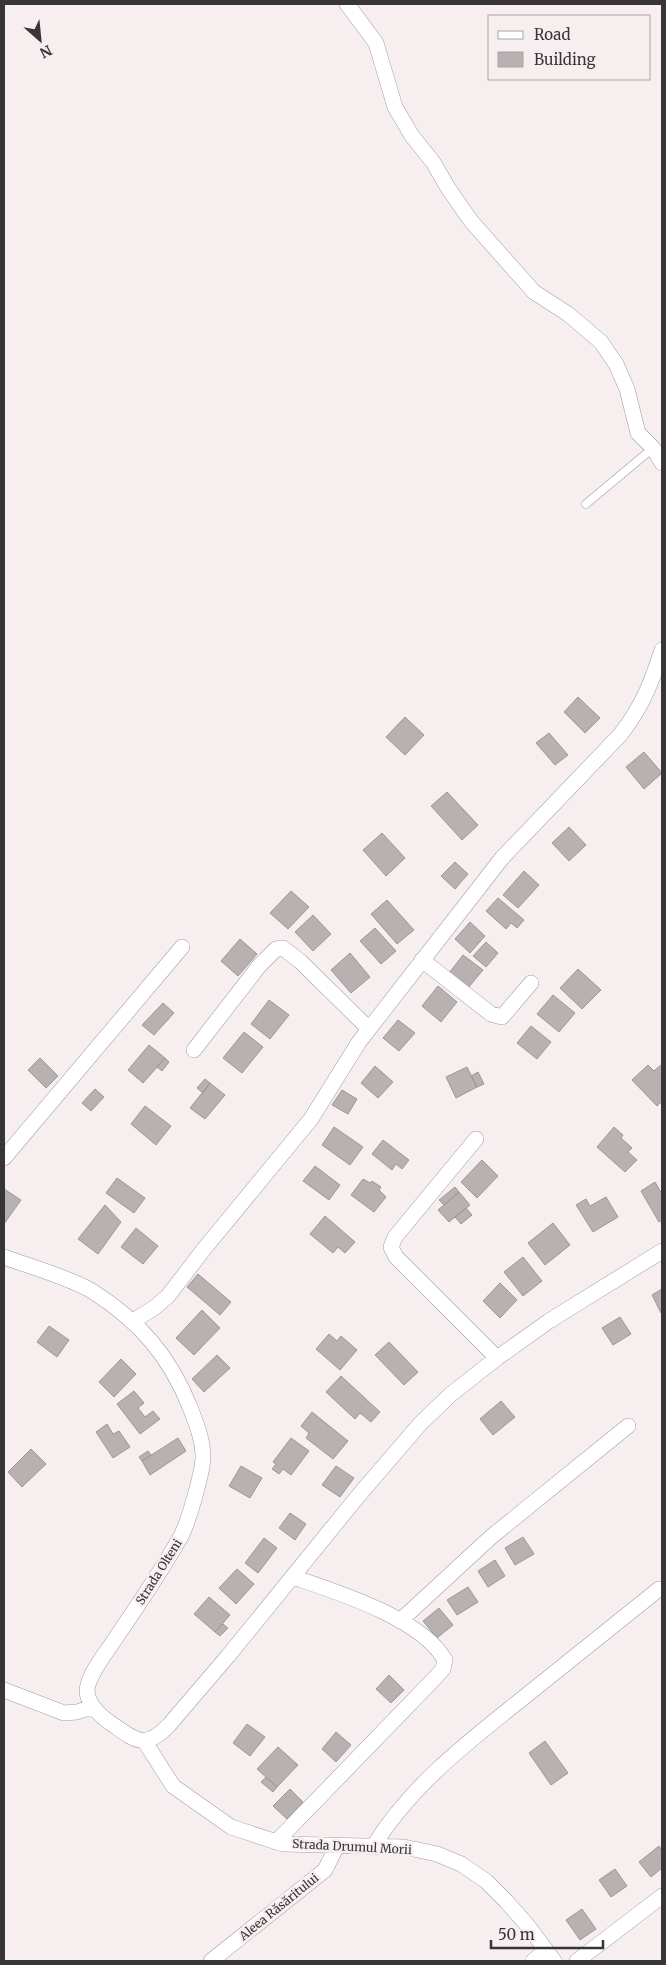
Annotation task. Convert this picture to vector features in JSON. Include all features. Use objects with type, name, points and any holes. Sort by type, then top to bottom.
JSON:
[{"type":"street","points":[[347,4],[376,43],[396,107],[412,136],[433,162],[448,188],[471,220],[534,292],[568,314],[601,342],[616,364],[627,389],[638,433],[653,448],[662,463]]},
{"type":"street","points":[[132,1321],[154,1308],[168,1296],[204,1249],[311,1119],[369,1029],[502,858],[620,735],[630,722],[649,688],[662,650]]},
{"type":"street","points":[[4,1158],[182,947]]},
{"type":"street","points":[[194,1050],[259,966],[276,949],[283,948],[301,962],[369,1029]]},
{"type":"street","points":[[422,960],[490,1014],[499,1018],[531,984]]},
{"type":"street","points":[[476,1139],[395,1237],[391,1246],[396,1256],[497,1358]]},
{"type":"street","points":[[4,1690],[64,1713],[77,1712],[92,1707],[103,1718],[135,1740],[145,1742],[159,1736],[420,1424],[450,1395],[549,1320],[662,1251]]},
{"type":"street","name":"Strada Olteni","points":[[4,1257],[90,1290],[132,1321],[162,1353],[183,1391],[200,1431],[204,1456],[196,1495],[182,1535],[152,1585],[96,1668],[87,1686],[88,1697],[92,1707]]},
{"type":"street","points":[[400,1621],[491,1537],[628,1426]]},
{"type":"street","points":[[276,1842],[443,1669],[445,1660],[441,1653],[424,1636],[400,1621],[346,1595],[293,1577]]},
{"type":"street","points":[[373,1846],[388,1823],[420,1786],[466,1744],[659,1589]]},
{"type":"street","name":"Strada Drumul Morii","points":[[145,1742],[173,1786],[231,1827],[283,1844],[404,1847],[437,1854],[462,1864],[486,1881],[506,1900],[550,1956]]},
{"type":"street","name":"Aleea Răsăritului","points":[[211,1961],[325,1870],[337,1846]]},
{"type":"street","points":[[577,1961],[662,1896]]},
{"type":"street","points":[[533,1961],[550,1956]]},
{"type":"lane","points":[[586,504],[653,448]]},
{"type":"building","points":[[578,697],[600,718],[585,733],[564,712]]},
{"type":"building","points":[[405,717],[424,735],[405,755],[386,737]]},
{"type":"building","points":[[549,733],[568,755],[555,765],[536,743]]},
{"type":"building","points":[[644,752],[662,773],[644,789],[626,767]]},
{"type":"building","points":[[447,792],[478,825],[462,840],[431,806]]},
{"type":"building","points":[[569,827],[586,845],[569,861],[552,843]]},
{"type":"building","points":[[382,833],[405,858],[386,876],[363,850]]},
{"type":"building","points":[[455,862],[468,874],[455,889],[441,876]]},
{"type":"building","points":[[524,871],[539,885],[518,908],[503,895]]},
{"type":"building","points":[[291,891],[309,907],[288,929],[270,913]]},
{"type":"building","points":[[498,898],[524,920],[517,928],[511,923],[506,929],[486,911]]},
{"type":"building","points":[[387,900],[414,930],[397,944],[371,914]]},
{"type":"building","points":[[313,915],[331,934],[313,951],[295,932]]},
{"type":"building","points":[[470,922],[485,936],[470,953],[455,939]]},
{"type":"building","points":[[375,928],[396,951],[381,964],[360,941]]},
{"type":"building","points":[[240,939],[257,954],[238,976],[221,961]]},
{"type":"building","points":[[486,942],[498,953],[486,967],[473,956]]},
{"type":"building","points":[[350,953],[370,977],[351,993],[331,970]]},
{"type":"building","points":[[463,955],[483,970],[468,988],[449,973]]},
{"type":"building","points":[[578,969],[601,990],[582,1009],[560,988]]},
{"type":"building","points":[[438,986],[457,1002],[441,1022],[422,1006]]},
{"type":"building","points":[[553,995],[575,1013],[559,1032],[537,1014]]},
{"type":"building","points":[[269,1000],[289,1015],[270,1039],[251,1024]]},
{"type":"building","points":[[163,1003],[174,1013],[154,1035],[142,1025]]},
{"type":"building","points":[[398,1020],[415,1033],[399,1051],[383,1038]]},
{"type":"building","points":[[531,1026],[551,1042],[537,1059],[517,1043]]},
{"type":"building","points":[[244,1032],[263,1047],[242,1073],[223,1058]]},
{"type":"building","points":[[149,1045],[165,1058],[143,1083],[128,1070]]},
{"type":"building","points":[[40,1058],[58,1076],[46,1088],[28,1070]]},
{"type":"building","points":[[165,1058],[169,1062],[162,1071],[157,1067]]},
{"type":"building","points":[[648,1065],[654,1071],[662,1066],[662,1101],[657,1106],[632,1080]]},
{"type":"building","points":[[375,1066],[393,1082],[378,1098],[361,1083]]},
{"type":"building","points":[[467,1067],[477,1087],[456,1098],[446,1077]]},
{"type":"building","points":[[478,1072],[484,1084],[477,1087],[471,1076]]},
{"type":"building","points":[[205,1079],[210,1083],[203,1093],[197,1088]]},
{"type":"building","points":[[210,1083],[225,1095],[205,1119],[190,1108]]},
{"type":"building","points":[[95,1089],[104,1097],[91,1111],[82,1103]]},
{"type":"building","points":[[342,1090],[357,1099],[348,1114],[332,1105]]},
{"type":"building","points":[[145,1106],[171,1126],[156,1145],[131,1124]]},
{"type":"building","points":[[334,1127],[363,1147],[350,1165],[322,1145]]},
{"type":"building","points":[[614,1127],[623,1135],[621,1138],[632,1148],[628,1152],[637,1160],[625,1172],[597,1147]]},
{"type":"building","points":[[383,1140],[409,1160],[402,1169],[396,1164],[392,1170],[372,1154]]},
{"type":"building","points":[[482,1160],[498,1176],[477,1198],[461,1182]]},
{"type":"building","points":[[315,1166],[340,1185],[329,1200],[303,1181]]},
{"type":"building","points":[[117,1178],[145,1198],[134,1213],[106,1193]]},
{"type":"building","points":[[363,1179],[370,1183],[372,1181],[381,1187],[379,1190],[386,1197],[374,1212],[351,1195]]},
{"type":"building","points":[[655,1182],[662,1194],[662,1220],[659,1222],[641,1191]]},
{"type":"building","points":[[455,1187],[459,1192],[444,1205],[439,1200]]},
{"type":"building","points":[[4,1189],[21,1200],[4,1224]]},
{"type":"building","points":[[459,1192],[470,1205],[449,1222],[438,1210]]},
{"type":"building","points":[[606,1197],[618,1217],[593,1232],[576,1205],[586,1199],[590,1206]]},
{"type":"building","points":[[105,1205],[121,1222],[98,1254],[78,1239]]},
{"type":"building","points":[[466,1208],[472,1215],[461,1224],[455,1217]]},
{"type":"building","points":[[325,1216],[355,1242],[345,1253],[338,1247],[333,1253],[310,1234]]},
{"type":"building","points":[[553,1223],[570,1245],[545,1265],[528,1243]]},
{"type":"building","points":[[136,1228],[158,1246],[143,1264],[121,1247]]},
{"type":"building","points":[[523,1257],[542,1281],[523,1296],[504,1272]]},
{"type":"building","points":[[198,1274],[231,1302],[220,1315],[187,1287]]},
{"type":"building","points":[[500,1283],[517,1300],[500,1318],[483,1301]]},
{"type":"building","points":[[662,1289],[662,1312],[661,1313],[652,1295]]},
{"type":"building","points":[[202,1310],[220,1328],[194,1355],[176,1338]]},
{"type":"building","points":[[620,1317],[631,1334],[613,1345],[602,1328]]},
{"type":"building","points":[[49,1326],[69,1340],[57,1357],[37,1342]]},
{"type":"building","points":[[329,1334],[337,1341],[341,1336],[357,1350],[340,1370],[316,1349]]},
{"type":"building","points":[[389,1342],[418,1372],[404,1385],[375,1355]]},
{"type":"building","points":[[217,1355],[230,1368],[204,1392],[192,1379]]},
{"type":"building","points":[[121,1359],[136,1374],[114,1397],[99,1382]]},
{"type":"building","points":[[341,1376],[380,1412],[371,1422],[360,1413],[355,1419],[326,1392]]},
{"type":"building","points":[[134,1391],[144,1403],[138,1408],[145,1417],[153,1411],[160,1419],[140,1434],[117,1404]]},
{"type":"building","points":[[501,1401],[515,1417],[493,1435],[480,1419]]},
{"type":"building","points":[[312,1412],[348,1441],[333,1459],[306,1438],[309,1433],[301,1426]]},
{"type":"building","points":[[107,1424],[113,1434],[119,1431],[130,1447],[113,1458],[96,1432]]},
{"type":"building","points":[[178,1438],[186,1451],[150,1475],[142,1461]]},
{"type":"building","points":[[291,1438],[309,1451],[291,1475],[283,1469],[279,1474],[272,1469],[276,1464],[273,1462]]},
{"type":"building","points":[[31,1449],[46,1464],[22,1487],[8,1472]]},
{"type":"building","points":[[148,1451],[151,1455],[142,1461],[139,1457]]},
{"type":"building","points":[[241,1466],[262,1478],[250,1498],[229,1486]]},
{"type":"building","points":[[336,1466],[354,1478],[340,1497],[322,1485]]},
{"type":"building","points":[[290,1513],[306,1524],[295,1540],[279,1528]]},
{"type":"building","points":[[523,1537],[534,1554],[515,1565],[505,1548]]},
{"type":"building","points":[[264,1538],[277,1548],[258,1573],[245,1563]]},
{"type":"building","points":[[495,1560],[505,1576],[488,1587],[478,1571]]},
{"type":"building","points":[[237,1569],[254,1584],[236,1604],[219,1588]]},
{"type":"building","points":[[468,1587],[478,1602],[457,1615],[447,1600]]},
{"type":"building","points":[[209,1597],[230,1615],[215,1632],[194,1614]]},
{"type":"building","points":[[439,1608],[453,1625],[437,1638],[423,1621]]},
{"type":"building","points":[[223,1624],[228,1628],[220,1636],[215,1632]]},
{"type":"building","points":[[389,1675],[404,1690],[391,1703],[376,1689]]},
{"type":"building","points":[[247,1724],[265,1737],[250,1756],[233,1743]]},
{"type":"building","points":[[336,1732],[351,1745],[336,1762],[322,1749]]},
{"type":"building","points":[[545,1741],[568,1773],[551,1785],[529,1753]]},
{"type":"building","points":[[278,1747],[298,1765],[277,1787],[257,1769]]},
{"type":"building","points":[[266,1777],[277,1787],[273,1792],[261,1782]]},
{"type":"building","points":[[290,1789],[303,1802],[287,1819],[273,1806]]},
{"type":"building","points":[[659,1846],[662,1851],[662,1868],[651,1877],[639,1862]]},
{"type":"building","points":[[615,1869],[627,1886],[611,1897],[599,1880]]},
{"type":"building","points":[[582,1909],[596,1929],[580,1940],[566,1920]]}]
